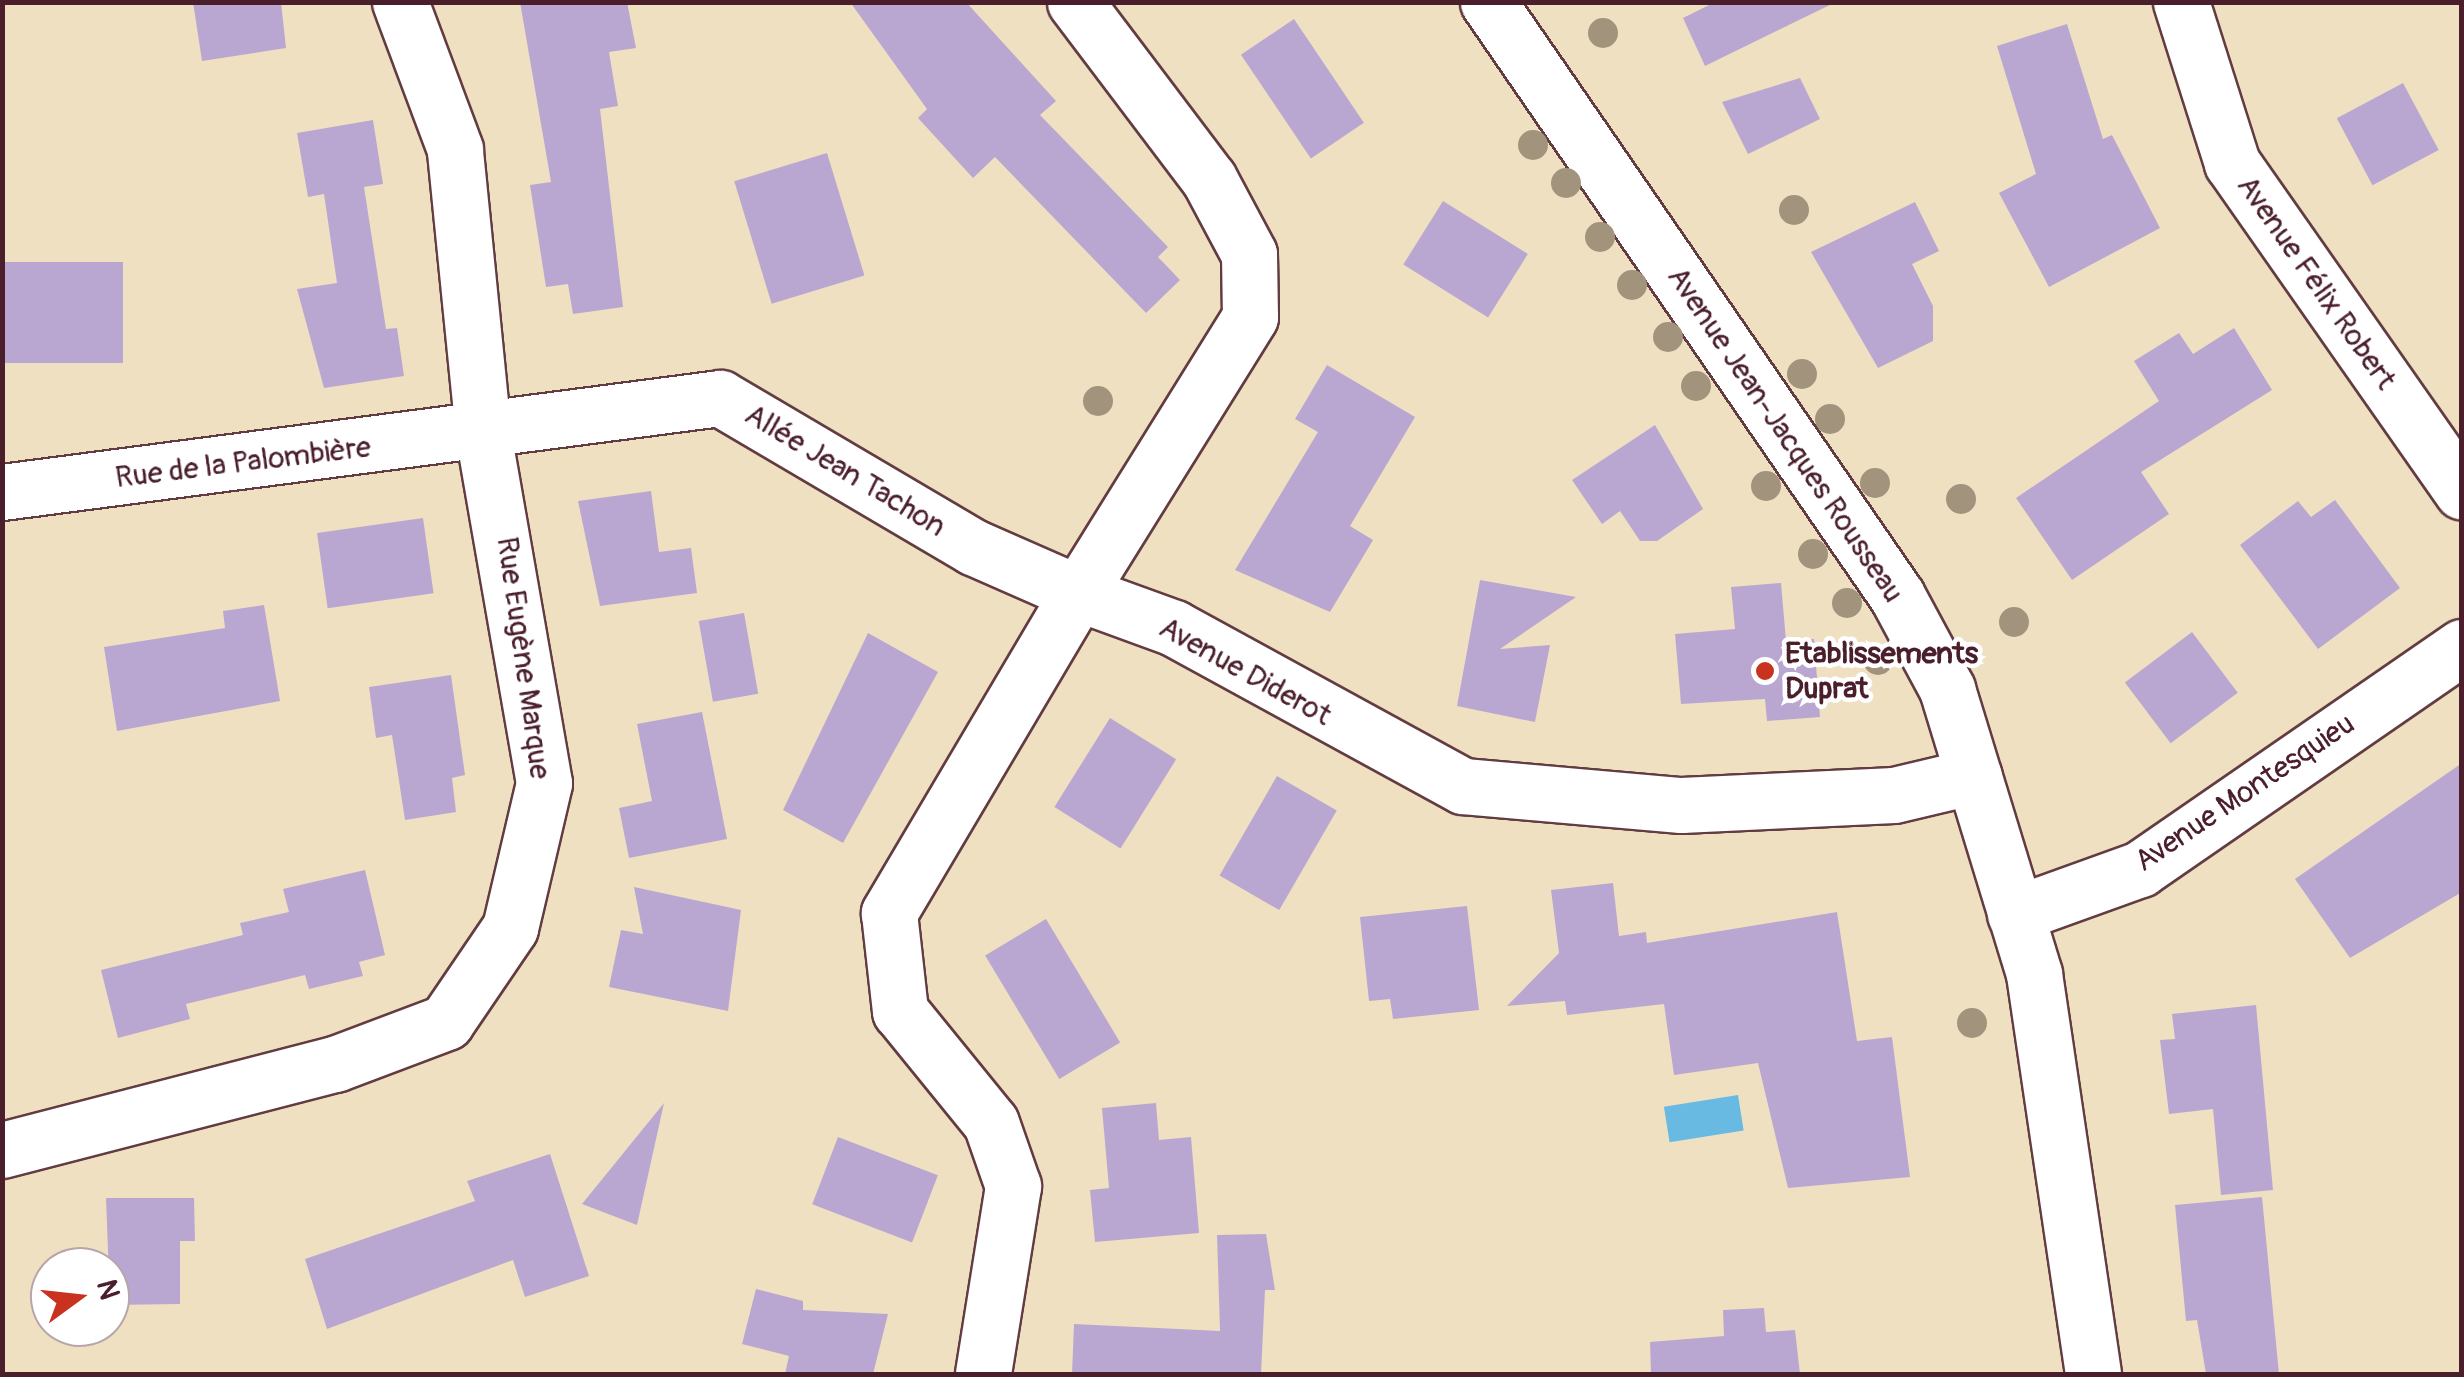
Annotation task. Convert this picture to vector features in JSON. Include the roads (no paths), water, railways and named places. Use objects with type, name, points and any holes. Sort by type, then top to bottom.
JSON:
[{"type":"street","name":"Rue Eugène Marque","points":[[2,1150],[334,1064],[446,1022],[510,928],[544,783],[484,432],[456,148],[400,2]]},
{"type":"street","points":[[983,1374],[1013,1186],[991,1122],[900,1011],[889,913],[1078,592],[1250,317],[1249,254],[1209,179],[1076,2]]},
{"type":"street","name":"Avenue Jean-Jacques Rousseau","points":[[1488,2],[1897,596],[1946,689],[2016,914],[2063,1144],[2093,1374]]},
{"type":"street","name":"Avenue Félix Robert","points":[[2181,2],[2232,164],[2462,492]]},
{"type":"street","name":"Allée Jean Tachon","points":[[484,432],[720,398],[973,547],[1078,592]]},
{"type":"street","name":"Rue de la Palombière","points":[[2,492],[484,432]]},
{"type":"street","name":"Avenue Diderot","points":[[1078,592],[1174,628],[1463,786],[1681,805],[1894,796],[1974,776]]},
{"type":"street","name":"Avenue Montesquieu","points":[[2016,914],[2140,868],[2462,647]]},
{"type":"water","points":[[1738,1095],[1744,1131],[1670,1142],[1664,1107]]},
{"type":"place","name":"Etablissements Duprat","points":[[1765,671]]}]
